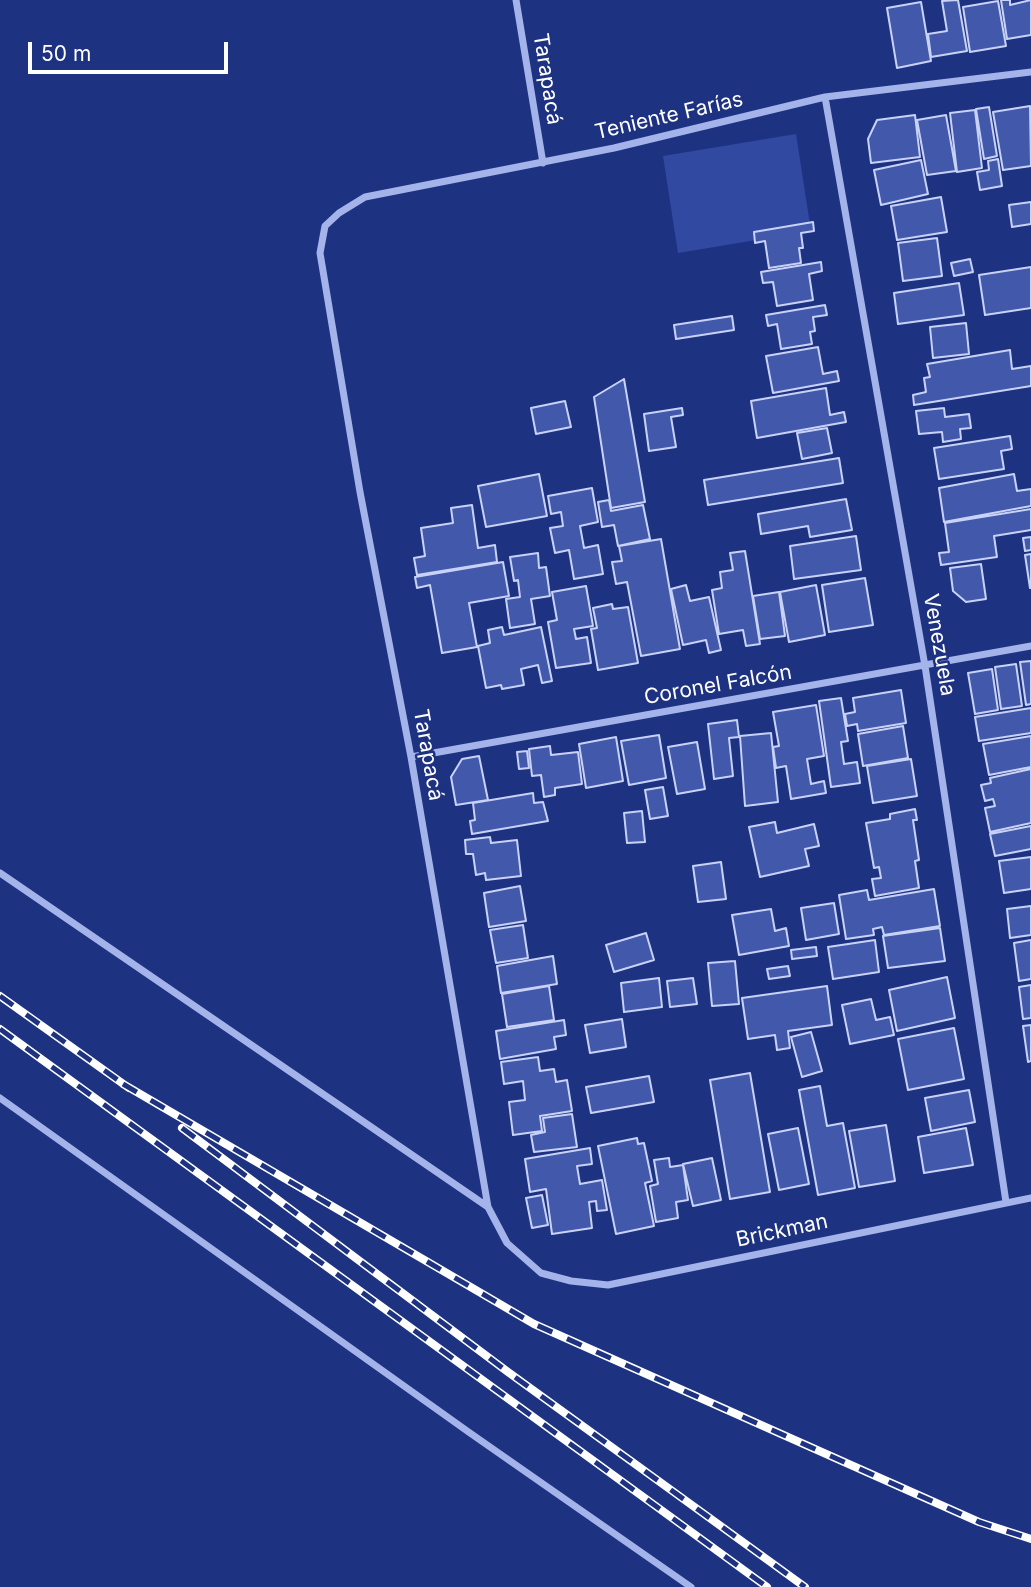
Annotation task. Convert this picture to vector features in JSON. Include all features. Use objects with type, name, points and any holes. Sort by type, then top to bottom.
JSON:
[{"type":"street","name":"Tarapacá","points":[[516,0],[543,163]]},
{"type":"street","name":"Teniente Farías","points":[[326,226],[339,212],[365,197],[543,163],[825,97],[1031,72]]},
{"type":"street","name":"Venezuela","points":[[825,97],[925,666],[1006,1202]]},
{"type":"street","name":"Tarapacá","points":[[326,226],[320,253],[359,492],[411,757],[488,1207],[507,1243],[541,1273]]},
{"type":"street","name":"Coronel Falcón","points":[[411,757],[1031,646]]},
{"type":"street","points":[[0,873],[488,1207]]},
{"type":"street","points":[[0,1098],[691,1587]]},
{"type":"street","name":"Brickman","points":[[541,1273],[570,1281],[608,1285],[1031,1198]]},
{"type":"shaded area","points":[[796,134],[811,231],[678,253],[663,156]]},
{"type":"building","points":[[958,0],[967,51],[931,57],[928,34],[947,31],[942,1]]},
{"type":"building","points":[[1001,0],[1010,0],[1010,5],[1031,0],[1031,35],[1007,39]]},
{"type":"building","points":[[998,1],[1006,46],[970,52],[963,7]]},
{"type":"building","points":[[921,2],[931,61],[897,68],[887,8]]},
{"type":"building","points":[[1030,106],[1031,166],[1003,170],[993,112]]},
{"type":"building","points":[[989,107],[997,156],[984,159],[976,109]]},
{"type":"building","points":[[975,110],[982,168],[957,172],[950,113]]},
{"type":"building","points":[[915,115],[920,157],[871,163],[868,139],[877,120]]},
{"type":"building","points":[[946,115],[956,171],[927,175],[917,120]]},
{"type":"building","points":[[998,159],[1002,186],[980,190],[977,172],[989,170],[988,161]]},
{"type":"building","points":[[921,160],[928,194],[881,205],[874,170]]},
{"type":"building","points":[[941,197],[947,232],[897,240],[891,206]]},
{"type":"building","points":[[1031,202],[1031,224],[1012,227],[1009,205]]},
{"type":"building","points":[[813,222],[814,231],[801,233],[801,263],[769,268],[765,241],[755,243],[754,232]]},
{"type":"building","points":[[937,238],[942,276],[903,281],[898,243]]},
{"type":"building","points":[[970,259],[973,272],[954,276],[951,263]]},
{"type":"building","points":[[821,262],[822,271],[809,274],[813,300],[777,306],[773,282],[763,283],[761,272]]},
{"type":"building","points":[[1031,267],[1031,308],[985,315],[979,275]]},
{"type":"building","points":[[959,283],[964,315],[898,324],[894,293]]},
{"type":"building","points":[[825,305],[827,315],[813,317],[815,331],[810,332],[812,344],[781,349],[777,324],[768,326],[766,315]]},
{"type":"building","points":[[732,316],[734,330],[676,339],[674,325]]},
{"type":"building","points":[[966,323],[969,354],[933,358],[930,327]]},
{"type":"building","points":[[818,347],[823,374],[837,371],[839,381],[773,393],[766,356]]},
{"type":"building","points":[[1010,350],[1012,369],[1031,366],[1031,386],[914,405],[913,395],[926,392],[924,378],[930,377],[927,364]]},
{"type":"building","points":[[624,379],[645,502],[611,508],[594,397]]},
{"type":"building","points":[[826,388],[830,415],[844,412],[846,422],[757,438],[751,401]]},
{"type":"building","points":[[565,401],[571,427],[536,434],[531,408]]},
{"type":"building","points":[[682,408],[683,415],[671,417],[676,447],[649,451],[644,414]]},
{"type":"building","points":[[944,408],[945,417],[969,414],[971,428],[960,429],[961,439],[943,442],[942,432],[919,434],[916,411]]},
{"type":"building","points":[[827,428],[832,453],[802,459],[797,433]]},
{"type":"building","points":[[1010,436],[1012,449],[1001,451],[1004,469],[939,479],[934,448]]},
{"type":"building","points":[[839,458],[843,483],[708,505],[704,480]]},
{"type":"building","points":[[539,474],[547,516],[486,527],[478,486]]},
{"type":"building","points":[[1014,474],[1017,491],[1031,489],[1031,506],[944,522],[939,488]]},
{"type":"building","points":[[592,488],[598,522],[580,526],[584,548],[598,545],[603,574],[574,579],[569,550],[555,553],[550,528],[563,526],[561,512],[551,514],[548,496]]},
{"type":"building","points":[[846,499],[852,530],[810,537],[808,526],[761,534],[758,514]]},
{"type":"building","points":[[609,500],[611,511],[643,505],[650,539],[618,546],[614,525],[602,527],[598,502]]},
{"type":"building","points":[[472,505],[478,548],[495,545],[497,562],[417,575],[414,558],[425,556],[421,528],[453,523],[451,508]]},
{"type":"building","points":[[1031,509],[1031,530],[994,536],[997,557],[941,565],[939,553],[949,552],[945,523]]},
{"type":"building","points":[[856,536],[861,570],[794,579],[790,546]]},
{"type":"building","points":[[1031,537],[1031,550],[1025,551],[1023,538]]},
{"type":"building","points":[[661,539],[680,649],[641,656],[627,582],[616,584],[612,562],[622,561],[619,546]]},
{"type":"building","points":[[745,551],[760,644],[746,646],[743,630],[719,634],[712,590],[722,588],[720,572],[733,570],[730,553]]},
{"type":"building","points":[[538,553],[539,568],[546,567],[550,596],[531,599],[535,624],[510,628],[506,599],[520,597],[518,580],[514,581],[510,557]]},
{"type":"building","points":[[1031,554],[1031,588],[1030,588],[1025,555]]},
{"type":"building","points":[[503,562],[509,596],[469,603],[477,647],[442,653],[430,585],[417,588],[415,577]]},
{"type":"building","points":[[981,564],[986,599],[966,602],[953,591],[950,568]]},
{"type":"building","points":[[865,578],[873,625],[829,632],[822,585]]},
{"type":"building","points":[[686,585],[690,601],[709,597],[721,650],[709,653],[706,640],[683,645],[671,589]]},
{"type":"building","points":[[816,585],[825,635],[789,642],[780,592]]},
{"type":"building","points":[[586,586],[593,626],[574,629],[576,639],[587,637],[591,663],[556,668],[548,622],[557,620],[552,592]]},
{"type":"building","points":[[779,592],[785,636],[760,639],[753,596]]},
{"type":"building","points":[[612,604],[613,609],[628,607],[638,663],[598,670],[591,629],[597,628],[593,608]]},
{"type":"building","points":[[502,627],[504,635],[541,627],[552,681],[542,683],[538,665],[521,669],[524,685],[502,689],[501,685],[486,688],[478,646],[490,643],[488,630]]},
{"type":"building","points":[[1031,661],[1031,704],[1026,705],[1020,662]]},
{"type":"building","points":[[1016,664],[1022,706],[1001,709],[995,667]]},
{"type":"building","points":[[992,669],[998,710],[975,714],[968,673]]},
{"type":"building","points":[[901,690],[906,723],[858,731],[857,724],[847,726],[845,714],[855,712],[853,698]]},
{"type":"building","points":[[841,698],[848,741],[841,742],[844,764],[857,762],[860,783],[831,787],[819,701]]},
{"type":"building","points":[[816,705],[824,756],[807,759],[811,784],[824,781],[826,793],[791,799],[786,766],[776,768],[773,747],[779,746],[773,712]]},
{"type":"building","points":[[1031,708],[1031,733],[979,741],[975,717]]},
{"type":"building","points":[[737,720],[739,737],[729,738],[733,776],[714,779],[708,724]]},
{"type":"building","points":[[903,726],[908,758],[863,766],[858,734]]},
{"type":"building","points":[[771,733],[778,802],[745,806],[740,736]]},
{"type":"building","points":[[659,735],[666,778],[629,785],[621,741]]},
{"type":"building","points":[[1031,736],[1031,767],[989,775],[983,744]]},
{"type":"building","points":[[616,737],[623,781],[586,788],[579,744]]},
{"type":"building","points":[[697,742],[705,789],[677,794],[668,747]]},
{"type":"building","points":[[550,746],[551,755],[578,752],[582,784],[555,788],[555,795],[544,797],[541,775],[532,776],[529,749]]},
{"type":"building","points":[[527,751],[529,768],[519,769],[517,752]]},
{"type":"building","points":[[479,756],[488,800],[456,805],[451,777],[462,759]]},
{"type":"building","points":[[911,759],[917,796],[873,803],[867,766]]},
{"type":"building","points":[[1031,769],[1031,823],[990,832],[985,808],[995,806],[993,799],[985,801],[981,785],[991,783],[990,778]]},
{"type":"building","points":[[663,787],[668,816],[650,819],[645,790]]},
{"type":"building","points":[[533,793],[534,803],[543,802],[548,821],[472,834],[470,821],[475,820],[473,803]]},
{"type":"building","points":[[915,809],[917,820],[913,820],[919,860],[915,861],[919,888],[875,896],[872,879],[881,878],[879,867],[874,868],[866,823],[890,819],[890,814]]},
{"type":"building","points":[[642,811],[645,842],[627,843],[624,813]]},
{"type":"building","points":[[775,822],[777,833],[814,824],[819,846],[805,849],[809,866],[760,877],[749,827]]},
{"type":"building","points":[[1031,826],[1031,849],[995,856],[990,834]]},
{"type":"building","points":[[490,837],[491,843],[517,840],[521,876],[486,880],[485,873],[476,875],[473,854],[466,854],[465,840]]},
{"type":"building","points":[[1031,857],[1031,889],[1004,893],[999,861]]},
{"type":"building","points":[[721,862],[726,899],[698,902],[693,866]]},
{"type":"building","points":[[520,886],[526,921],[489,927],[484,893]]},
{"type":"building","points":[[934,889],[940,926],[884,935],[882,927],[873,929],[874,935],[846,939],[839,895],[867,890],[869,900]]},
{"type":"building","points":[[834,903],[839,934],[806,940],[801,908]]},
{"type":"building","points":[[1031,906],[1031,935],[1010,938],[1007,909]]},
{"type":"building","points":[[771,909],[775,931],[786,928],[789,946],[739,955],[732,915]]},
{"type":"building","points":[[523,925],[528,958],[496,963],[490,930]]},
{"type":"building","points":[[940,928],[945,961],[888,968],[883,936]]},
{"type":"building","points":[[646,933],[654,960],[614,972],[606,945]]},
{"type":"building","points":[[875,940],[879,972],[833,979],[828,947]]},
{"type":"building","points":[[1031,940],[1031,979],[1019,981],[1014,943]]},
{"type":"building","points":[[816,947],[817,956],[792,959],[791,950]]},
{"type":"building","points":[[553,956],[557,984],[501,993],[497,966]]},
{"type":"building","points":[[735,961],[739,1004],[712,1006],[708,963]]},
{"type":"building","points":[[788,966],[790,976],[769,979],[767,969]]},
{"type":"building","points":[[947,977],[955,1018],[897,1031],[889,990]]},
{"type":"building","points":[[659,978],[662,1007],[624,1012],[621,983]]},
{"type":"building","points":[[693,978],[697,1004],[670,1007],[667,981]]},
{"type":"building","points":[[1031,985],[1031,1018],[1023,1019],[1019,987]]},
{"type":"building","points":[[549,986],[554,1020],[507,1027],[502,994]]},
{"type":"building","points":[[827,986],[832,1025],[788,1031],[790,1048],[777,1050],[775,1035],[748,1039],[742,998]]},
{"type":"building","points":[[871,999],[876,1020],[890,1017],[894,1035],[850,1044],[842,1005]]},
{"type":"building","points":[[622,1019],[626,1047],[590,1053],[585,1025]]},
{"type":"building","points":[[564,1020],[566,1035],[554,1037],[556,1049],[500,1059],[496,1031]]},
{"type":"building","points":[[1031,1025],[1031,1061],[1028,1062],[1023,1026]]},
{"type":"building","points":[[954,1028],[964,1079],[908,1090],[898,1039]]},
{"type":"building","points":[[811,1032],[822,1071],[802,1077],[791,1037]]},
{"type":"building","points":[[538,1057],[540,1071],[554,1069],[556,1082],[567,1080],[572,1111],[540,1116],[542,1131],[513,1135],[509,1102],[525,1100],[523,1081],[504,1084],[501,1062]]},
{"type":"building","points":[[750,1073],[770,1192],[730,1199],[710,1080]]},
{"type":"building","points":[[649,1076],[654,1102],[591,1113],[586,1087]]},
{"type":"building","points":[[820,1086],[827,1126],[843,1123],[855,1188],[818,1195],[799,1090]]},
{"type":"building","points":[[969,1090],[975,1122],[931,1131],[925,1098]]},
{"type":"building","points":[[572,1114],[577,1147],[534,1152],[531,1135],[545,1132],[543,1118]]},
{"type":"building","points":[[886,1125],[895,1181],[859,1187],[849,1131]]},
{"type":"building","points":[[798,1128],[809,1184],[779,1190],[768,1134]]},
{"type":"building","points":[[966,1128],[973,1165],[924,1173],[918,1137]]},
{"type":"building","points":[[637,1138],[638,1144],[644,1143],[652,1181],[645,1183],[654,1226],[616,1234],[598,1146]]},
{"type":"building","points":[[590,1148],[592,1164],[577,1166],[580,1184],[602,1180],[607,1210],[597,1211],[596,1201],[589,1202],[592,1228],[552,1234],[546,1189],[530,1192],[525,1159]]},
{"type":"building","points":[[669,1158],[670,1167],[683,1165],[688,1200],[676,1202],[678,1218],[656,1222],[650,1186],[658,1184],[654,1160]]},
{"type":"building","points":[[712,1158],[721,1200],[693,1206],[683,1164]]},
{"type":"building","points":[[542,1195],[548,1225],[532,1228],[526,1198]]},
{"type":"railway","points":[[0,996],[129,1088]]},
{"type":"railway","points":[[0,1029],[767,1587]]},
{"type":"railway","points":[[123,1084],[534,1324],[979,1522],[1031,1539]]},
{"type":"railway","points":[[182,1128],[508,1372],[805,1587]]}]
